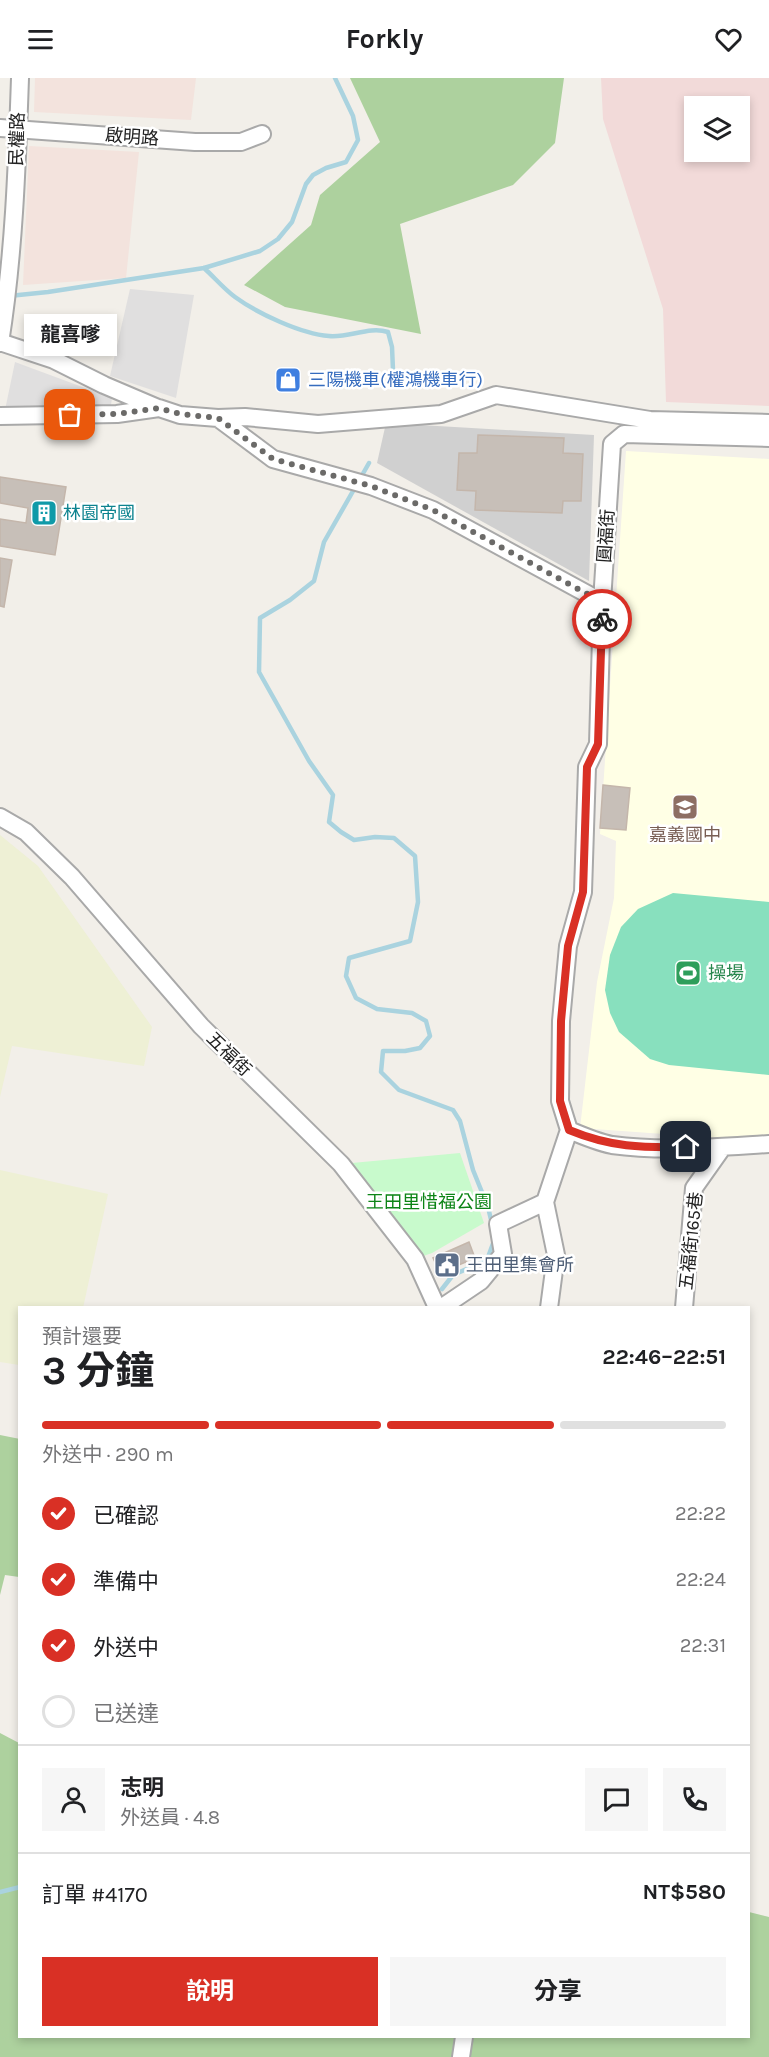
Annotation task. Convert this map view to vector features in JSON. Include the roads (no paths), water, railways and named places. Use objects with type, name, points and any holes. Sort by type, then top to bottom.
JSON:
[{"type":"street","name":"民權路","points":[[0,342],[7,300],[20,78]]},
{"type":"street","name":"啟明路","points":[[0,128],[206,142],[241,142],[262,134]]},
{"type":"street","points":[[0,342],[54,360],[104,385],[159,408],[180,414],[318,424],[441,414],[496,395],[650,420],[769,423]]},
{"type":"street","points":[[0,416],[117,414],[159,408]]},
{"type":"street","points":[[218,418],[273,459],[371,486],[433,510],[602,602]]},
{"type":"street","name":"圓福街","points":[[569,1130],[560,1101],[561,1021],[568,946],[583,892],[587,767],[598,744],[602,602],[612,444],[624,434],[769,438]]},
{"type":"street","name":"五福街","points":[[0,817],[26,832],[72,877],[201,1026],[341,1164],[415,1259],[436,1306]]},
{"type":"street","points":[[549,1306],[556,1255],[545,1202],[569,1130],[612,1145],[650,1148],[769,1144]]},
{"type":"street","name":"五福街165巷","points":[[684,1306],[694,1188],[723,1147]]},
{"type":"street","points":[[444,1306],[481,1281],[502,1254],[498,1224],[545,1202]]},
{"type":"street","points":[[461,2057],[464,2038]]},
{"type":"waterway","points":[[9,296],[204,268],[260,251],[278,239],[292,222],[306,184],[313,175],[346,162],[358,140],[353,116],[335,78]]},
{"type":"waterway","points":[[204,268],[244,303],[293,327],[329,336],[374,330],[388,332],[392,347],[393,370]]},
{"type":"waterway","points":[[369,463],[324,542],[314,581],[290,600],[260,618],[259,672],[309,761],[333,795],[329,822],[354,840],[375,837],[394,838],[415,856],[418,902],[410,941],[349,958],[346,976],[356,998],[377,1009],[412,1013],[426,1021],[430,1036],[420,1048],[383,1051],[381,1072],[399,1090],[453,1110],[460,1121],[473,1170],[488,1207],[492,1224]]},
{"type":"waterway","points":[[442,1289],[453,1275],[487,1260],[495,1238]]},
{"type":"waterway","points":[[0,1892],[18,1888]]},
{"type":"place","name":"三陽機車(權鴻機車行)","points":[[288,380]]},
{"type":"place","name":"龍喜嗲","points":[[70,415]]},
{"type":"place","name":"林園帝國","points":[[44,513]]},
{"type":"place","name":"嘉義國中","points":[[685,807]]},
{"type":"place","name":"操場","points":[[688,973]]},
{"type":"place","name":"王田里集會所","points":[[447,1265]]},
{"type":"park label","name":"王田里惜福公園","points":[[429,1202]]}]
